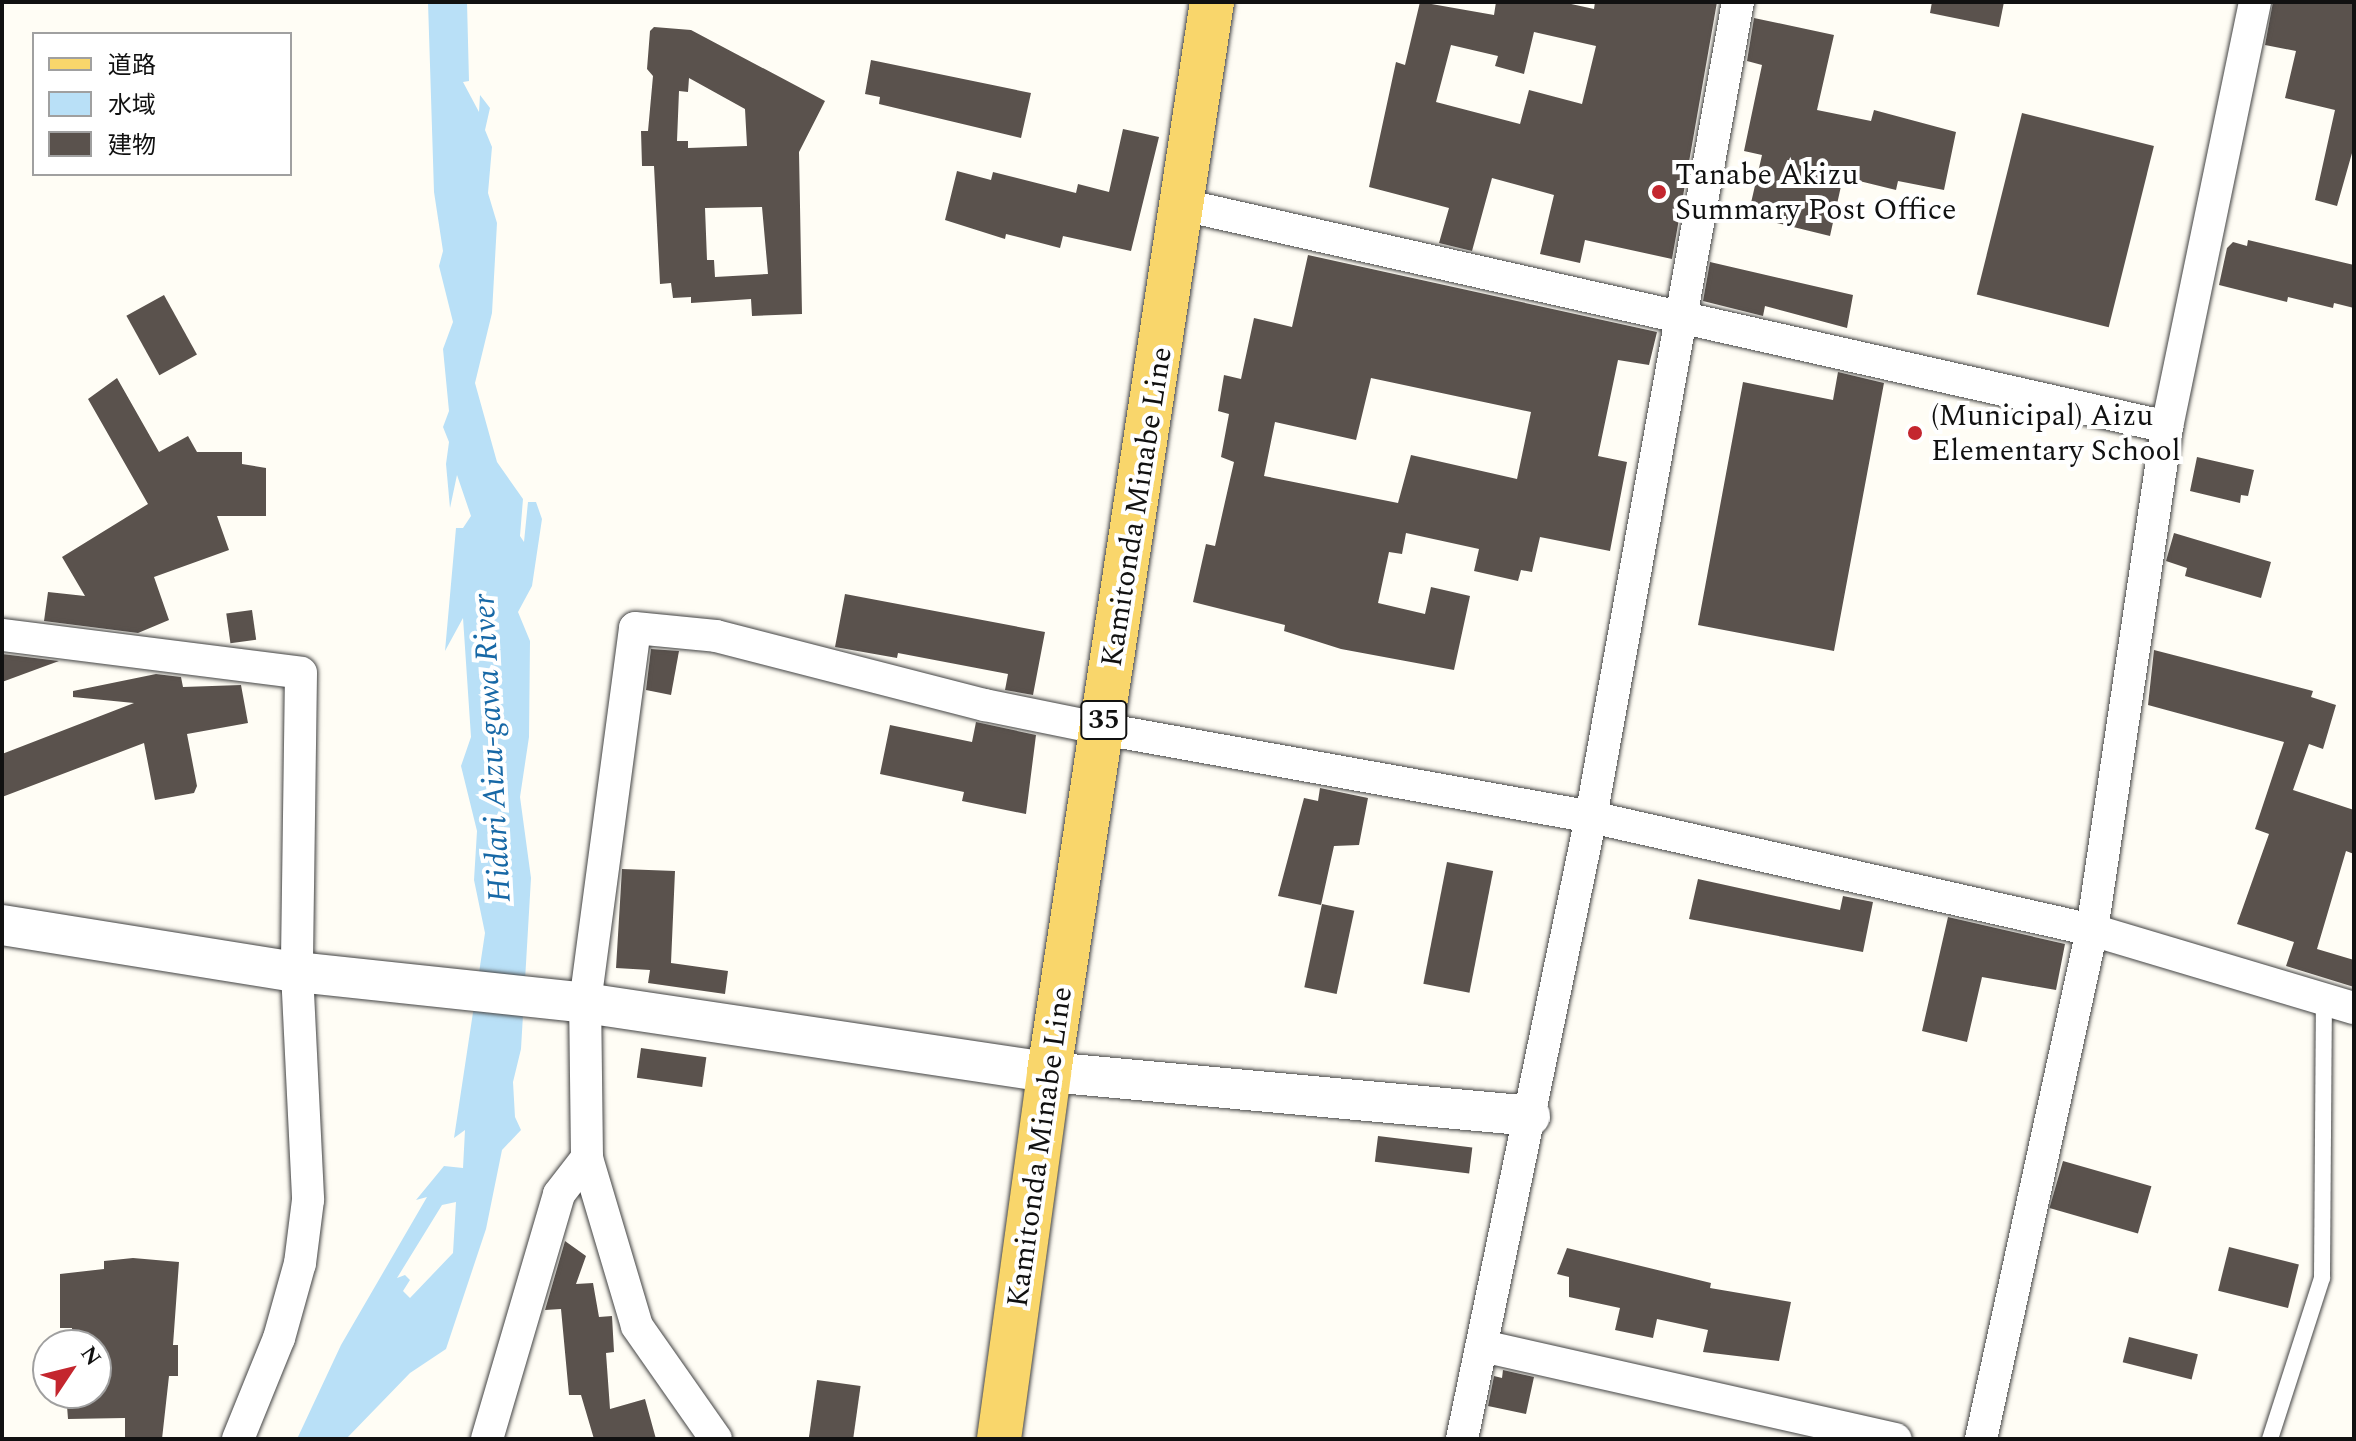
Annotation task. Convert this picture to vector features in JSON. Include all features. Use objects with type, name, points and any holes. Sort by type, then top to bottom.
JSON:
[{"type":"main road","name":"Kamitonda Minabe Line","points":[[999,1439],[1049,1072],[1212,2]]},
{"type":"street","points":[[1462,1439],[1591,817],[1738,2]]},
{"type":"street","points":[[1981,1439],[2092,930],[2167,427],[2255,2]]},
{"type":"street","points":[[1183,205],[2167,427]]},
{"type":"street","points":[[716,1439],[637,1326],[587,1158],[585,1003],[635,628],[716,636],[985,705],[1103,729],[1591,817],[2092,930],[2339,1003]]},
{"type":"street","points":[[2,635],[301,673],[297,972],[308,1200],[302,1247],[279,1338],[238,1439]]},
{"type":"street","points":[[2,925],[297,972],[585,1003],[1049,1072],[1530,1116]]},
{"type":"street","points":[[487,1439],[559,1194],[587,1158]]},
{"type":"street","points":[[1482,1346],[1896,1439]]},
{"type":"lane","points":[[2270,1439],[2322,1278],[2339,1003]]},
{"type":"water","name":"Hidari Aizu-gawa River","points":[[428,2],[467,2],[469,81],[463,82],[479,112],[480,95],[490,108],[485,130],[492,147],[488,193],[497,223],[492,313],[475,383],[497,462],[523,499],[520,536],[524,542],[528,502],[536,502],[542,519],[532,586],[518,612],[530,641],[529,737],[520,797],[531,878],[521,1049],[513,1082],[515,1117],[521,1130],[502,1150],[486,1229],[446,1349],[410,1373],[346,1439],[297,1439],[341,1345],[427,1197],[416,1200],[444,1166],[463,1168],[465,1130],[454,1138],[485,933],[474,880],[477,831],[461,766],[471,737],[463,618],[445,651],[456,528],[463,528],[471,516],[457,475],[450,508],[446,464],[449,442],[443,427],[449,411],[443,349],[453,322],[439,266],[443,251],[434,192]],"holes":[[[456,1202],[453,1253],[410,1298],[403,1291],[410,1280],[405,1275],[397,1278],[442,1205]]]},
{"type":"building","points":[[1420,2],[1494,15],[1496,2],[1562,2],[1594,9],[1595,2],[1717,2],[1672,259],[1585,240],[1580,263],[1540,254],[1554,195],[1492,178],[1472,251],[1439,243],[1449,208],[1369,187],[1396,62],[1405,65]],"holes":[[[1534,32],[1596,46],[1582,104],[1529,90],[1520,124],[1436,102],[1451,45],[1498,56],[1495,66],[1524,74]]]},
{"type":"building","points":[[1932,2],[2004,2],[1999,27],[1930,13]]},
{"type":"building","points":[[2273,2],[2354,2],[2354,146],[2337,206],[2315,200],[2335,110],[2285,98],[2296,51],[2265,45]]},
{"type":"building","points":[[1754,18],[1834,35],[1817,110],[1871,121],[1874,110],[1956,132],[1944,190],[1898,181],[1896,190],[1843,177],[1830,236],[1748,216],[1762,155],[1744,151],[1762,65],[1747,61]]},
{"type":"building","points":[[654,27],[691,30],[825,101],[799,152],[802,314],[752,316],[751,299],[691,303],[691,297],[673,298],[671,283],[660,284],[654,166],[642,166],[641,131],[648,131],[653,76],[647,69],[650,31]],"holes":[[[689,78],[745,109],[747,146],[688,148],[688,141],[677,141],[679,91],[688,92]],[[762,207],[768,274],[715,277],[714,260],[707,260],[705,208]]]},
{"type":"building","points":[[871,60],[1031,93],[1021,138],[879,104],[880,97],[865,94]]},
{"type":"building","points":[[2022,113],[2154,146],[2109,327],[1977,294]]},
{"type":"building","points":[[1123,129],[1159,137],[1131,251],[1063,236],[1060,248],[1006,234],[1005,239],[945,220],[957,171],[991,180],[993,172],[1076,193],[1078,184],[1109,192]]},
{"type":"building","points":[[2248,240],[2354,265],[2354,308],[2334,303],[2333,308],[2288,297],[2287,302],[2219,285],[2227,248],[2233,242],[2247,246]]},
{"type":"building","points":[[1308,255],[1657,332],[1649,365],[1618,360],[1598,456],[1627,462],[1610,551],[1540,537],[1532,572],[1521,570],[1518,581],[1474,571],[1479,549],[1406,533],[1402,554],[1389,552],[1378,603],[1425,614],[1431,587],[1470,596],[1454,670],[1341,649],[1284,631],[1285,625],[1193,602],[1206,544],[1215,546],[1234,462],[1221,457],[1229,414],[1218,411],[1224,375],[1241,379],[1254,318],[1292,327]],"holes":[[[1371,378],[1531,412],[1517,479],[1411,455],[1398,503],[1264,476],[1275,422],[1356,440]]]},
{"type":"building","points":[[1710,262],[1853,295],[1847,328],[1765,306],[1763,316],[1703,301]]},
{"type":"building","points":[[164,295],[197,354],[159,375],[126,316]]},
{"type":"building","points":[[1838,372],[1884,383],[1834,651],[1698,625],[1743,382],[1833,400]]},
{"type":"building","points":[[117,378],[159,452],[188,436],[197,452],[242,452],[242,464],[266,468],[266,516],[217,516],[229,550],[154,577],[169,620],[138,633],[44,621],[48,592],[85,596],[62,557],[148,504],[88,399]]},
{"type":"building","points":[[2197,457],[2254,470],[2248,496],[2241,495],[2240,503],[2190,491]]},
{"type":"building","points":[[2174,533],[2271,562],[2261,598],[2185,576],[2187,568],[2166,561]]},
{"type":"building","points":[[845,594],[1045,632],[1033,695],[1005,690],[1008,674],[898,653],[897,658],[835,647]]},
{"type":"building","points":[[252,610],[256,640],[230,643],[226,614]]},
{"type":"building","points":[[651,649],[679,651],[671,695],[646,690]]},
{"type":"building","points":[[2154,650],[2313,691],[2311,697],[2336,705],[2323,749],[2309,744],[2293,790],[2354,810],[2354,854],[2346,851],[2317,949],[2354,960],[2354,987],[2286,966],[2294,942],[2237,924],[2269,834],[2255,829],[2284,742],[2148,705]]},
{"type":"building","points":[[2,654],[59,661],[2,682]]},
{"type":"building","points":[[156,674],[181,677],[183,687],[241,685],[248,723],[187,734],[197,786],[194,793],[155,800],[144,743],[2,797],[2,754],[134,703],[73,697],[73,691]]},
{"type":"building","points":[[976,722],[1036,735],[1026,814],[962,801],[964,792],[880,774],[890,725],[972,742]]},
{"type":"building","points":[[1320,788],[1368,798],[1359,845],[1334,846],[1321,905],[1278,896],[1304,798],[1318,801]]},
{"type":"building","points":[[1447,862],[1493,871],[1469,993],[1423,984]]},
{"type":"building","points":[[622,869],[675,871],[671,963],[728,971],[725,994],[648,983],[650,970],[616,968]]},
{"type":"building","points":[[1698,879],[1840,910],[1843,896],[1873,902],[1863,952],[1689,919]]},
{"type":"building","points":[[1322,904],[1354,911],[1337,994],[1304,987]]},
{"type":"building","points":[[1948,917],[2065,944],[2056,990],[1982,977],[1967,1042],[1922,1031]]},
{"type":"building","points":[[641,1048],[706,1057],[702,1087],[637,1078]]},
{"type":"building","points":[[1378,1136],[1472,1148],[1469,1173],[1375,1162]]},
{"type":"building","points":[[2063,1161],[2151,1186],[2138,1233],[2049,1208]]},
{"type":"building","points":[[565,1241],[586,1256],[576,1284],[593,1283],[599,1317],[612,1316],[614,1352],[606,1353],[610,1409],[645,1399],[656,1439],[594,1439],[581,1395],[569,1395],[561,1309],[545,1310]]},
{"type":"building","points":[[2229,1247],[2299,1264],[2288,1308],[2218,1291]]},
{"type":"building","points":[[1567,1248],[1711,1283],[1710,1288],[1791,1302],[1779,1361],[1703,1352],[1708,1330],[1657,1319],[1653,1338],[1615,1330],[1620,1308],[1569,1297],[1569,1277],[1557,1274]]},
{"type":"building","points":[[133,1258],[179,1262],[173,1345],[178,1345],[178,1376],[169,1376],[162,1439],[125,1439],[125,1418],[68,1419],[67,1409],[112,1409],[112,1329],[60,1328],[60,1274],[104,1269],[104,1261]]},
{"type":"building","points":[[2129,1337],[2198,1354],[2192,1379],[2123,1362]]},
{"type":"building","points":[[1503,1370],[1534,1377],[1526,1414],[1488,1406],[1494,1376],[1502,1378]]},
{"type":"building","points":[[817,1380],[861,1386],[853,1439],[809,1439]]},
{"type":"place","name":"Tanabe Akizu Summary Post Office","points":[[1659,192]]},
{"type":"place","name":"(Municipal) Aizu Elementary School","points":[[1915,433]]}]
